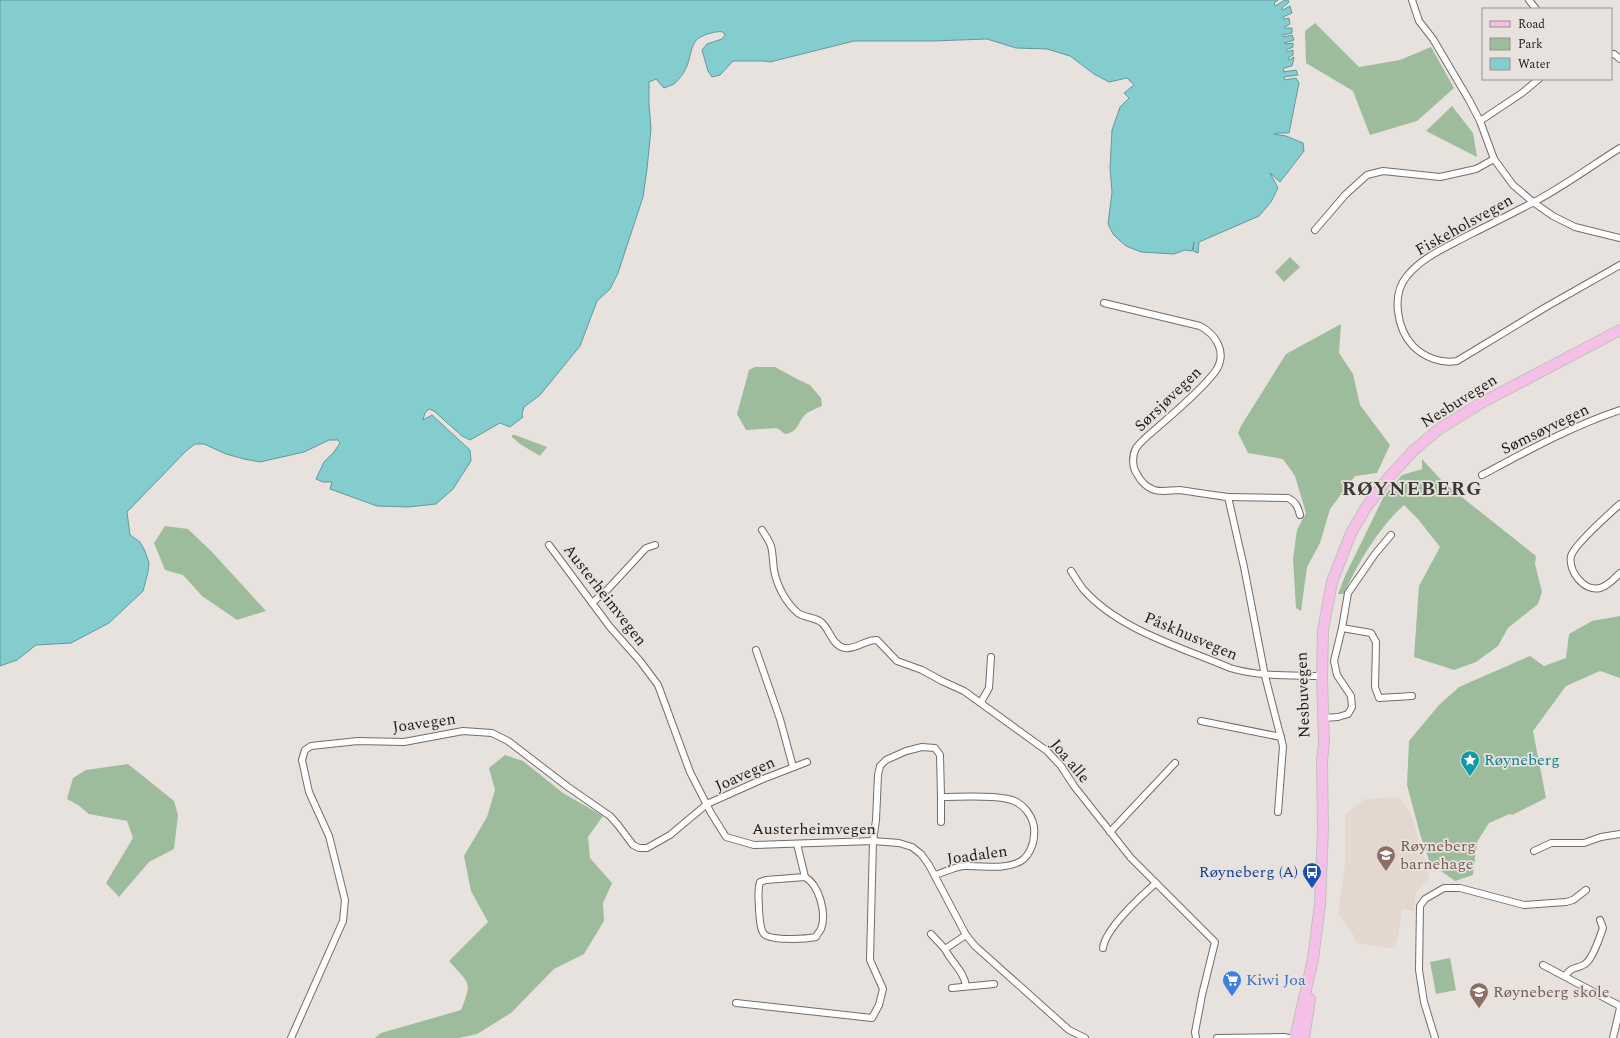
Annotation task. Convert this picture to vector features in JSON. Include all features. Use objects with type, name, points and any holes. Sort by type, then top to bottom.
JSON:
[{"type":"main road","name":"Nesbuvegen","points":[[1322,761],[1319,742],[1318,676],[1323,630],[1332,582],[1351,533],[1367,506],[1401,463],[1426,439],[1449,422],[1478,405],[1620,330]]},
{"type":"main road","name":"Nesbuvegen","points":[[1304,1038],[1311,991],[1313,959],[1322,883],[1323,718],[1318,676]]},
{"type":"main road","name":"Nesbuvegen","points":[[1295,1038],[1313,959]]},
{"type":"street","points":[[1412,0],[1419,21],[1433,39],[1463,88],[1480,121],[1494,159],[1513,185],[1552,216],[1575,227],[1620,238]]},
{"type":"street","points":[[1529,0],[1535,8]]},
{"type":"street","points":[[1480,121],[1522,93],[1538,80]]},
{"type":"street","name":"Fiskeholsvegen","points":[[1620,148],[1534,202],[1438,251],[1418,265],[1406,276],[1400,290],[1398,301],[1400,321],[1409,342],[1421,354],[1447,363],[1457,361],[1546,307],[1620,265]]},
{"type":"street","points":[[1315,230],[1345,195],[1367,175],[1383,170],[1440,177],[1476,169],[1494,159]]},
{"type":"street","name":"Sørsjøvegen","points":[[1104,303],[1200,326],[1210,331],[1219,344],[1220,352],[1217,368],[1210,377],[1182,405],[1145,438],[1136,449],[1133,459],[1133,469],[1141,481],[1152,490],[1178,490],[1228,497],[1288,498],[1293,500],[1298,506],[1300,515]]},
{"type":"street","name":"Sømsøyvegen","points":[[1482,475],[1547,440],[1604,415],[1620,410]]},
{"type":"street","points":[[1228,497],[1244,567],[1265,676],[1283,746],[1278,812]]},
{"type":"street","points":[[1620,504],[1577,547],[1571,556],[1571,564],[1575,575],[1581,582],[1591,588],[1601,588],[1620,573]]},
{"type":"street","name":"Joa alle","points":[[762,530],[771,548],[776,579],[782,593],[797,612],[820,621],[840,646],[845,648],[852,648],[872,639],[877,640],[897,661],[922,670],[964,691],[1047,751],[1061,766],[1131,858],[1215,942],[1196,1024],[1196,1038]]},
{"type":"street","points":[[1323,718],[1338,717],[1348,714],[1352,707],[1351,696],[1337,675],[1334,661],[1348,593],[1375,554],[1391,535]]},
{"type":"street","name":"Austerheimvegen","points":[[549,545],[610,627],[640,661],[658,685],[690,772],[726,837],[735,841],[754,845],[873,841],[899,843],[912,847],[921,854],[935,875],[966,935],[984,956],[1069,1030],[1085,1038]]},
{"type":"street","points":[[592,603],[608,589],[646,548],[655,545]]},
{"type":"street","name":"Påskhusvegen","points":[[1071,571],[1082,588],[1098,604],[1140,630],[1230,668],[1244,672],[1265,676],[1318,676]]},
{"type":"street","points":[[1342,628],[1371,633],[1376,642],[1374,687],[1380,698],[1412,696]]},
{"type":"street","name":"Joavegen","points":[[756,650],[780,719],[793,767]]},
{"type":"street","points":[[981,702],[989,688],[991,657]]},
{"type":"street","points":[[1201,721],[1281,737]]},
{"type":"street","name":"Joavegen","points":[[291,1038],[343,921],[346,900],[329,836],[309,792],[302,760],[305,750],[311,746],[358,741],[404,742],[463,731],[492,733],[508,741],[568,787],[610,816],[632,844],[639,848],[647,848],[670,835],[707,804],[763,779],[807,762]]},
{"type":"street","points":[[736,1003],[872,1018],[879,1005],[883,989],[870,960],[873,841],[876,820],[878,776],[880,766],[886,760],[897,754],[912,749],[922,747],[935,748],[940,755],[941,822]]},
{"type":"street","points":[[1110,832],[1175,763]]},
{"type":"street","name":"Joadalen","points":[[935,875],[964,866],[990,868],[1016,863],[1022,860],[1028,853],[1035,833],[1033,822],[1029,814],[1021,805],[1010,799],[941,797]]},
{"type":"street","points":[[1534,851],[1552,843],[1584,843],[1601,837],[1620,834]]},
{"type":"street","points":[[797,844],[805,877]]},
{"type":"street","points":[[805,877],[812,880],[822,906],[821,929],[816,937],[806,939],[771,938],[764,935],[761,928],[758,890],[760,882],[766,880],[805,877]]},
{"type":"street","points":[[1103,948],[1103,943],[1124,914],[1156,883]]},
{"type":"street","points":[[1435,1038],[1424,1002],[1419,970],[1420,906],[1425,899],[1444,888],[1455,888],[1524,905],[1544,905],[1573,900],[1586,890]]},
{"type":"street","points":[[1564,976],[1570,969],[1586,964],[1591,957],[1603,928],[1600,920]]},
{"type":"street","points":[[931,934],[945,949],[950,960],[964,976],[966,986]]},
{"type":"street","points":[[945,949],[966,935]]},
{"type":"street","points":[[1543,965],[1620,1007],[1613,1038]]},
{"type":"street","points":[[952,988],[994,984]]},
{"type":"street","points":[[1217,1038],[1267,1038],[1284,1036],[1289,1038]]},
{"type":"shaded area","name":"Røyneberg barnehage","points":[[1399,797],[1412,816],[1430,877],[1416,892],[1414,911],[1402,909],[1398,937],[1395,946],[1386,948],[1356,943],[1353,934],[1338,913],[1345,866],[1345,815],[1365,799]]},
{"type":"green space","points":[[1315,23],[1359,67],[1400,60],[1431,47],[1454,88],[1417,121],[1370,135],[1353,91],[1306,63],[1305,31]]},
{"type":"green space","points":[[1452,106],[1473,133],[1477,157],[1426,131]]},
{"type":"green space","points":[[1290,257],[1300,267],[1284,282],[1275,272]]},
{"type":"green space","points":[[1341,324],[1339,353],[1353,374],[1360,405],[1390,445],[1377,473],[1355,476],[1330,509],[1320,543],[1307,567],[1301,611],[1296,608],[1293,559],[1297,530],[1306,513],[1295,476],[1283,459],[1248,453],[1238,433],[1286,354]]},
{"type":"green space","points":[[755,367],[775,367],[810,385],[821,398],[822,406],[807,413],[801,419],[796,429],[790,433],[785,434],[777,428],[746,430],[737,414],[749,370]]},
{"type":"green space","points":[[512,435],[547,447],[540,456],[520,444],[512,437]]},
{"type":"green space","points":[[1422,459],[1444,483],[1536,556],[1535,564],[1542,592],[1538,604],[1508,628],[1498,646],[1476,662],[1454,670],[1414,657],[1419,586],[1440,547],[1418,519],[1404,505],[1378,534],[1355,570],[1344,594],[1338,594],[1345,576],[1384,496],[1402,475],[1422,469]]},
{"type":"green space","points":[[165,526],[188,529],[211,551],[266,611],[237,620],[202,596],[183,575],[165,570],[154,543]]},
{"type":"green space","points":[[1620,616],[1620,678],[1600,671],[1566,686],[1533,731],[1546,798],[1512,815],[1510,814],[1489,823],[1477,842],[1473,875],[1455,881],[1430,863],[1420,834],[1407,785],[1409,741],[1439,705],[1459,687],[1530,656],[1544,666],[1566,658],[1569,634],[1592,621]]},
{"type":"green space","points":[[505,755],[523,761],[563,793],[603,816],[588,837],[590,858],[612,883],[603,903],[604,921],[584,954],[554,969],[511,1013],[477,1034],[459,1038],[375,1038],[381,1033],[461,1010],[468,987],[465,979],[449,961],[488,922],[471,891],[464,856],[487,817],[495,790],[489,768]]},
{"type":"green space","points":[[128,764],[174,801],[178,815],[174,849],[149,862],[119,897],[106,883],[133,838],[127,821],[89,814],[78,805],[67,799],[73,778],[86,770]]},
{"type":"green space","points":[[1450,958],[1456,990],[1436,994],[1430,962]]},
{"type":"water","points":[[0,0],[1278,0],[1274,3],[1275,6],[1285,0],[1288,0],[1289,2],[1282,8],[1283,10],[1290,6],[1292,13],[1283,17],[1284,19],[1289,18],[1290,24],[1284,27],[1292,28],[1292,33],[1283,35],[1284,37],[1292,35],[1294,40],[1284,43],[1293,43],[1293,47],[1286,50],[1287,52],[1293,50],[1293,55],[1288,58],[1289,60],[1294,57],[1292,66],[1284,68],[1283,72],[1296,70],[1298,75],[1284,77],[1285,80],[1296,78],[1299,83],[1289,133],[1274,134],[1286,136],[1303,143],[1304,151],[1280,182],[1270,173],[1278,188],[1271,202],[1259,216],[1199,242],[1198,253],[1193,251],[1194,242],[1192,251],[1185,250],[1174,254],[1141,252],[1126,246],[1113,234],[1108,224],[1112,192],[1110,168],[1112,130],[1120,107],[1129,98],[1124,93],[1134,85],[1127,78],[1109,82],[1094,74],[1070,56],[1047,49],[1016,48],[987,39],[854,41],[770,62],[733,61],[720,75],[712,77],[708,71],[702,50],[707,44],[722,39],[725,35],[723,32],[720,32],[704,35],[696,40],[686,69],[674,84],[664,88],[656,79],[649,82],[651,129],[643,197],[618,273],[610,289],[597,301],[580,346],[540,395],[524,407],[522,414],[523,417],[510,427],[500,423],[470,440],[462,436],[434,411],[429,409],[425,413],[423,420],[432,415],[470,450],[471,461],[453,489],[436,504],[408,507],[377,506],[330,489],[332,482],[323,482],[316,479],[324,462],[334,452],[340,443],[338,440],[329,440],[304,452],[260,462],[226,454],[204,444],[195,444],[186,451],[127,512],[130,535],[140,542],[149,563],[143,591],[109,623],[71,643],[36,645],[17,660],[0,666]]},
{"type":"place","name":"Røyneberg","points":[[1470,777]]},
{"type":"place","name":"Røyneberg barnehage","points":[[1386,872]]},
{"type":"place","name":"Røyneberg (A)","points":[[1312,889]]},
{"type":"place","name":"Kiwi Joa","points":[[1232,997]]},
{"type":"place","name":"Røyneberg skole","points":[[1479,1009]]},
{"type":"district","name":"RØYNEBERG","points":[[1412,489]]}]
